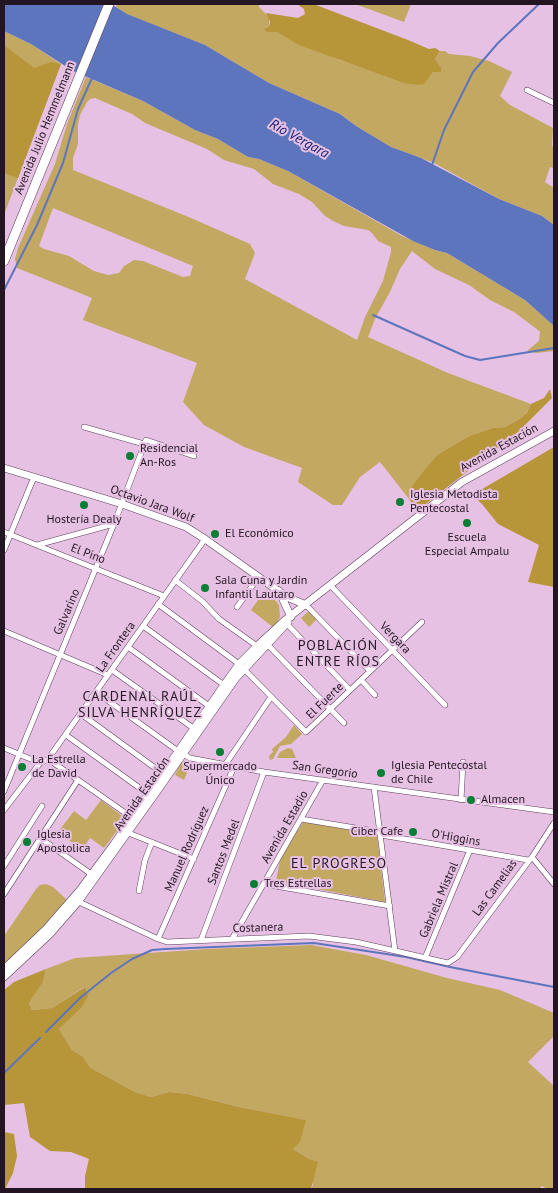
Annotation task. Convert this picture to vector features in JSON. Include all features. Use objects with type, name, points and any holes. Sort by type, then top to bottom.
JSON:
[{"type":"highway","name":"Avenida Julio Hemmelmann","points":[[4,262],[109,4]]},
{"type":"street","points":[[527,90],[554,103]]},
{"type":"street","points":[[84,426],[194,456]]},
{"type":"street","name":"Avenida Estación","points":[[4,977],[39,945],[94,876],[242,666],[262,644],[306,605],[462,482],[554,431]]},
{"type":"street","name":"Galvarino","points":[[4,791],[114,524],[145,442]]},
{"type":"street","name":"Octavio Jara Wolf","points":[[4,468],[122,504],[186,527],[205,538],[258,578],[292,600],[306,605]]},
{"type":"street","points":[[4,550],[34,478]]},
{"type":"street","points":[[37,545],[114,524]]},
{"type":"street","name":"El Pino","points":[[4,532],[164,596]]},
{"type":"street","name":"La Frontera","points":[[4,810],[40,763],[48,759],[66,735],[205,538]]},
{"type":"street","points":[[237,607],[258,578]]},
{"type":"street","points":[[175,580],[202,601],[220,619],[262,644],[344,723]]},
{"type":"street","name":"Vergara","points":[[331,586],[445,705]]},
{"type":"street","points":[[278,591],[287,621],[350,690]]},
{"type":"street","points":[[158,604],[242,666],[271,697],[225,766]]},
{"type":"street","points":[[306,605],[370,671]]},
{"type":"street","name":"El Fuerte","points":[[271,697],[306,732],[422,622]]},
{"type":"street","points":[[143,626],[224,685]]},
{"type":"street","points":[[4,631],[60,655],[110,673],[196,730]]},
{"type":"street","name":"Avenida Estación","points":[[196,730],[209,706],[224,685],[262,644]]},
{"type":"street","points":[[128,647],[209,706]]},
{"type":"street","points":[[361,680],[375,695]]},
{"type":"street","name":"San Gregorio","points":[[96,692],[180,753],[190,758],[264,772],[554,812]]},
{"type":"street","points":[[81,714],[162,773]]},
{"type":"street","points":[[66,735],[148,794]]},
{"type":"street","points":[[4,748],[40,763]]},
{"type":"street","name":"Avenida Estación","points":[[134,820],[162,773],[180,753]]},
{"type":"street","points":[[48,759],[134,820]]},
{"type":"street","points":[[461,800],[463,762]]},
{"type":"street","name":"Manuel Rodríguez","points":[[158,939],[234,767]]},
{"type":"street","name":"Santos Medel","points":[[201,940],[264,772]]},
{"type":"street","points":[[4,894],[78,780]]},
{"type":"street","name":"Avenida Estadio","points":[[232,939],[323,780]]},
{"type":"street","points":[[374,786],[395,951]]},
{"type":"street","points":[[4,866],[42,806]]},
{"type":"street","name":"O'Higgins","points":[[302,819],[470,850],[530,859]]},
{"type":"street","name":"Las Camelias","points":[[450,962],[457,957],[530,859],[554,823]]},
{"type":"street","points":[[126,832],[194,859]]},
{"type":"street","points":[[40,838],[94,876]]},
{"type":"street","points":[[139,891],[145,860],[152,842]]},
{"type":"street","name":"Gabriela Mistral","points":[[425,958],[470,850]]},
{"type":"street","points":[[530,859],[554,884]]},
{"type":"street","name":"Avenida Estadio","points":[[264,884],[390,906]]},
{"type":"street","name":"Avenida Estación","points":[[4,969],[75,900]]},
{"type":"street","name":"Costanera","points":[[75,900],[167,942],[310,936],[333,938],[450,962]]},
{"type":"shaded area","points":[[117,4],[259,4],[259,7],[269,17],[267,32],[277,32],[340,60],[415,85],[441,67],[435,59],[440,51],[489,61],[512,72],[500,96],[510,105],[553,128],[554,168],[550,167],[545,182],[554,188],[554,225],[542,216],[499,199],[434,163],[391,147],[340,114],[269,83],[205,45],[126,14],[116,7]]},
{"type":"shaded area","points":[[297,4],[316,4],[429,49],[435,48],[440,51],[435,59],[441,67],[441,72],[433,72],[424,84],[404,83],[299,45],[277,32],[267,32],[264,29],[269,27],[270,22],[266,13],[298,18],[305,14],[304,9]]},
{"type":"shaded area","points":[[355,4],[411,4],[404,22]]},
{"type":"shaded area","points":[[4,31],[31,44],[61,64],[4,215]]},
{"type":"shaded area","points":[[4,45],[34,68],[51,62],[61,64],[18,178],[4,173]]},
{"type":"shaded area","points":[[86,77],[143,101],[195,130],[218,139],[248,157],[259,159],[288,171],[402,236],[447,253],[525,300],[554,326],[554,351],[536,353],[527,351],[539,341],[540,332],[538,330],[514,312],[490,300],[469,285],[435,269],[412,251],[400,269],[368,337],[448,373],[531,404],[527,413],[505,427],[493,428],[469,436],[437,455],[412,486],[409,499],[380,462],[360,477],[342,505],[333,505],[298,482],[302,468],[244,447],[204,425],[183,402],[197,363],[83,320],[92,298],[17,268],[15,259],[18,248],[55,164],[67,124]],"holes":[[[95,98],[132,114],[145,123],[207,149],[224,160],[254,169],[273,184],[299,194],[312,202],[325,216],[333,221],[344,226],[368,230],[378,241],[391,247],[383,281],[365,317],[357,340],[245,279],[255,253],[250,244],[73,170],[73,158],[78,144],[80,115],[87,102]],[[53,208],[193,266],[190,276],[183,277],[143,261],[134,260],[124,266],[119,273],[108,275],[94,271],[69,256],[44,249],[39,246]]]},
{"type":"shaded area","points":[[550,389],[552,398],[518,432],[423,506],[416,509],[409,499],[412,486],[437,455],[469,436],[493,428],[505,427],[518,420],[527,413],[531,404],[544,398]]},
{"type":"shaded area","points":[[554,447],[554,587],[528,582],[539,545],[498,524],[472,495]]},
{"type":"shaded area","points":[[266,589],[279,605],[280,617],[274,628],[251,610]]},
{"type":"shaded area","points":[[309,611],[317,619],[309,627],[301,618]]},
{"type":"shaded area","points":[[294,725],[302,734],[291,744],[280,746],[273,759],[270,760],[269,756],[273,752],[272,749],[286,737]]},
{"type":"shaded area","points":[[288,748],[292,749],[296,758],[277,758],[280,752]]},
{"type":"shaded area","points":[[181,763],[190,765],[184,780],[175,775]]},
{"type":"shaded area","points":[[101,800],[126,819],[104,848],[90,838],[82,850],[58,832],[74,811],[86,820]]},
{"type":"shaded area","points":[[304,821],[377,835],[385,902],[276,881],[281,855]]},
{"type":"shaded area","points":[[46,884],[53,887],[66,899],[64,905],[4,967],[4,936],[40,885]]},
{"type":"shaded area","points":[[311,945],[366,955],[447,978],[500,990],[554,1013],[554,1036],[528,1062],[554,1086],[554,1189],[547,1189],[542,1186],[539,1189],[311,1189],[313,1185],[309,1159],[293,1149],[305,1120],[239,1107],[188,1094],[169,1092],[151,1097],[135,1092],[91,1068],[82,1056],[72,1050],[59,1029],[81,1007],[84,987],[52,1008],[32,1010],[29,1003],[43,982],[46,969],[75,958],[207,949]]},
{"type":"shaded area","points":[[46,969],[43,982],[29,1003],[32,1010],[52,1008],[85,987],[88,996],[82,1007],[59,1029],[72,1050],[82,1056],[91,1068],[135,1092],[151,1097],[169,1092],[188,1094],[239,1107],[306,1120],[300,1142],[293,1149],[318,1162],[311,1189],[85,1188],[85,1176],[89,1159],[71,1152],[50,1151],[30,1137],[24,1103],[4,1105],[4,990],[14,982]]},
{"type":"shaded area","points":[[4,1132],[14,1134],[17,1156],[13,1173],[5,1189]]},
{"type":"water","name":"Río Vergara","points":[[4,4],[111,4],[127,14],[205,45],[269,83],[340,114],[391,147],[421,158],[499,199],[542,216],[554,225],[554,326],[525,300],[447,253],[413,241],[288,171],[259,159],[248,157],[218,139],[195,130],[143,101],[73,71],[31,44],[4,31]]},
{"type":"waterway","points":[[432,165],[444,130],[473,72],[498,43],[539,4]]},
{"type":"waterway","points":[[4,290],[37,225],[63,163],[78,109],[92,78]]},
{"type":"waterway","points":[[373,315],[465,356],[480,360],[554,348]]},
{"type":"waterway","points":[[46,1032],[80,998],[111,973],[132,959],[152,950],[314,943],[406,957],[554,987]]},
{"type":"waterway","points":[[4,1073],[40,1038]]},
{"type":"place","name":"Residencial An-Ros","points":[[130,456]]},
{"type":"place","name":"Iglesia Metodista Pentecostal","points":[[400,502]]},
{"type":"place","name":"Hostería Dealy","points":[[84,505]]},
{"type":"place","name":"Escuela Especial Ampalu","points":[[467,523]]},
{"type":"place","name":"El Económico","points":[[215,534]]},
{"type":"place","name":"Sala Cuna y Jardín Infantil Lautaro","points":[[205,588]]},
{"type":"place","name":"Supermercado Único","points":[[220,752]]},
{"type":"place","name":"La Estrella de David","points":[[22,767]]},
{"type":"place","name":"Iglesia Pentecostal de Chile","points":[[381,773]]},
{"type":"place","name":"Almacen","points":[[471,800]]},
{"type":"place","name":"Ciber Cafe","points":[[413,832]]},
{"type":"place","name":"Iglesia Apostolica","points":[[27,842]]},
{"type":"place","name":"Tres Estrellas","points":[[254,884]]},
{"type":"district","name":"POBLACIÓN ENTRE RÍOS","points":[[338,654]]},
{"type":"district","name":"CARDENAL RAÚL SILVA HENRÍQUEZ","points":[[140,706]]},
{"type":"district","name":"EL PROGRESO","points":[[339,864]]}]
